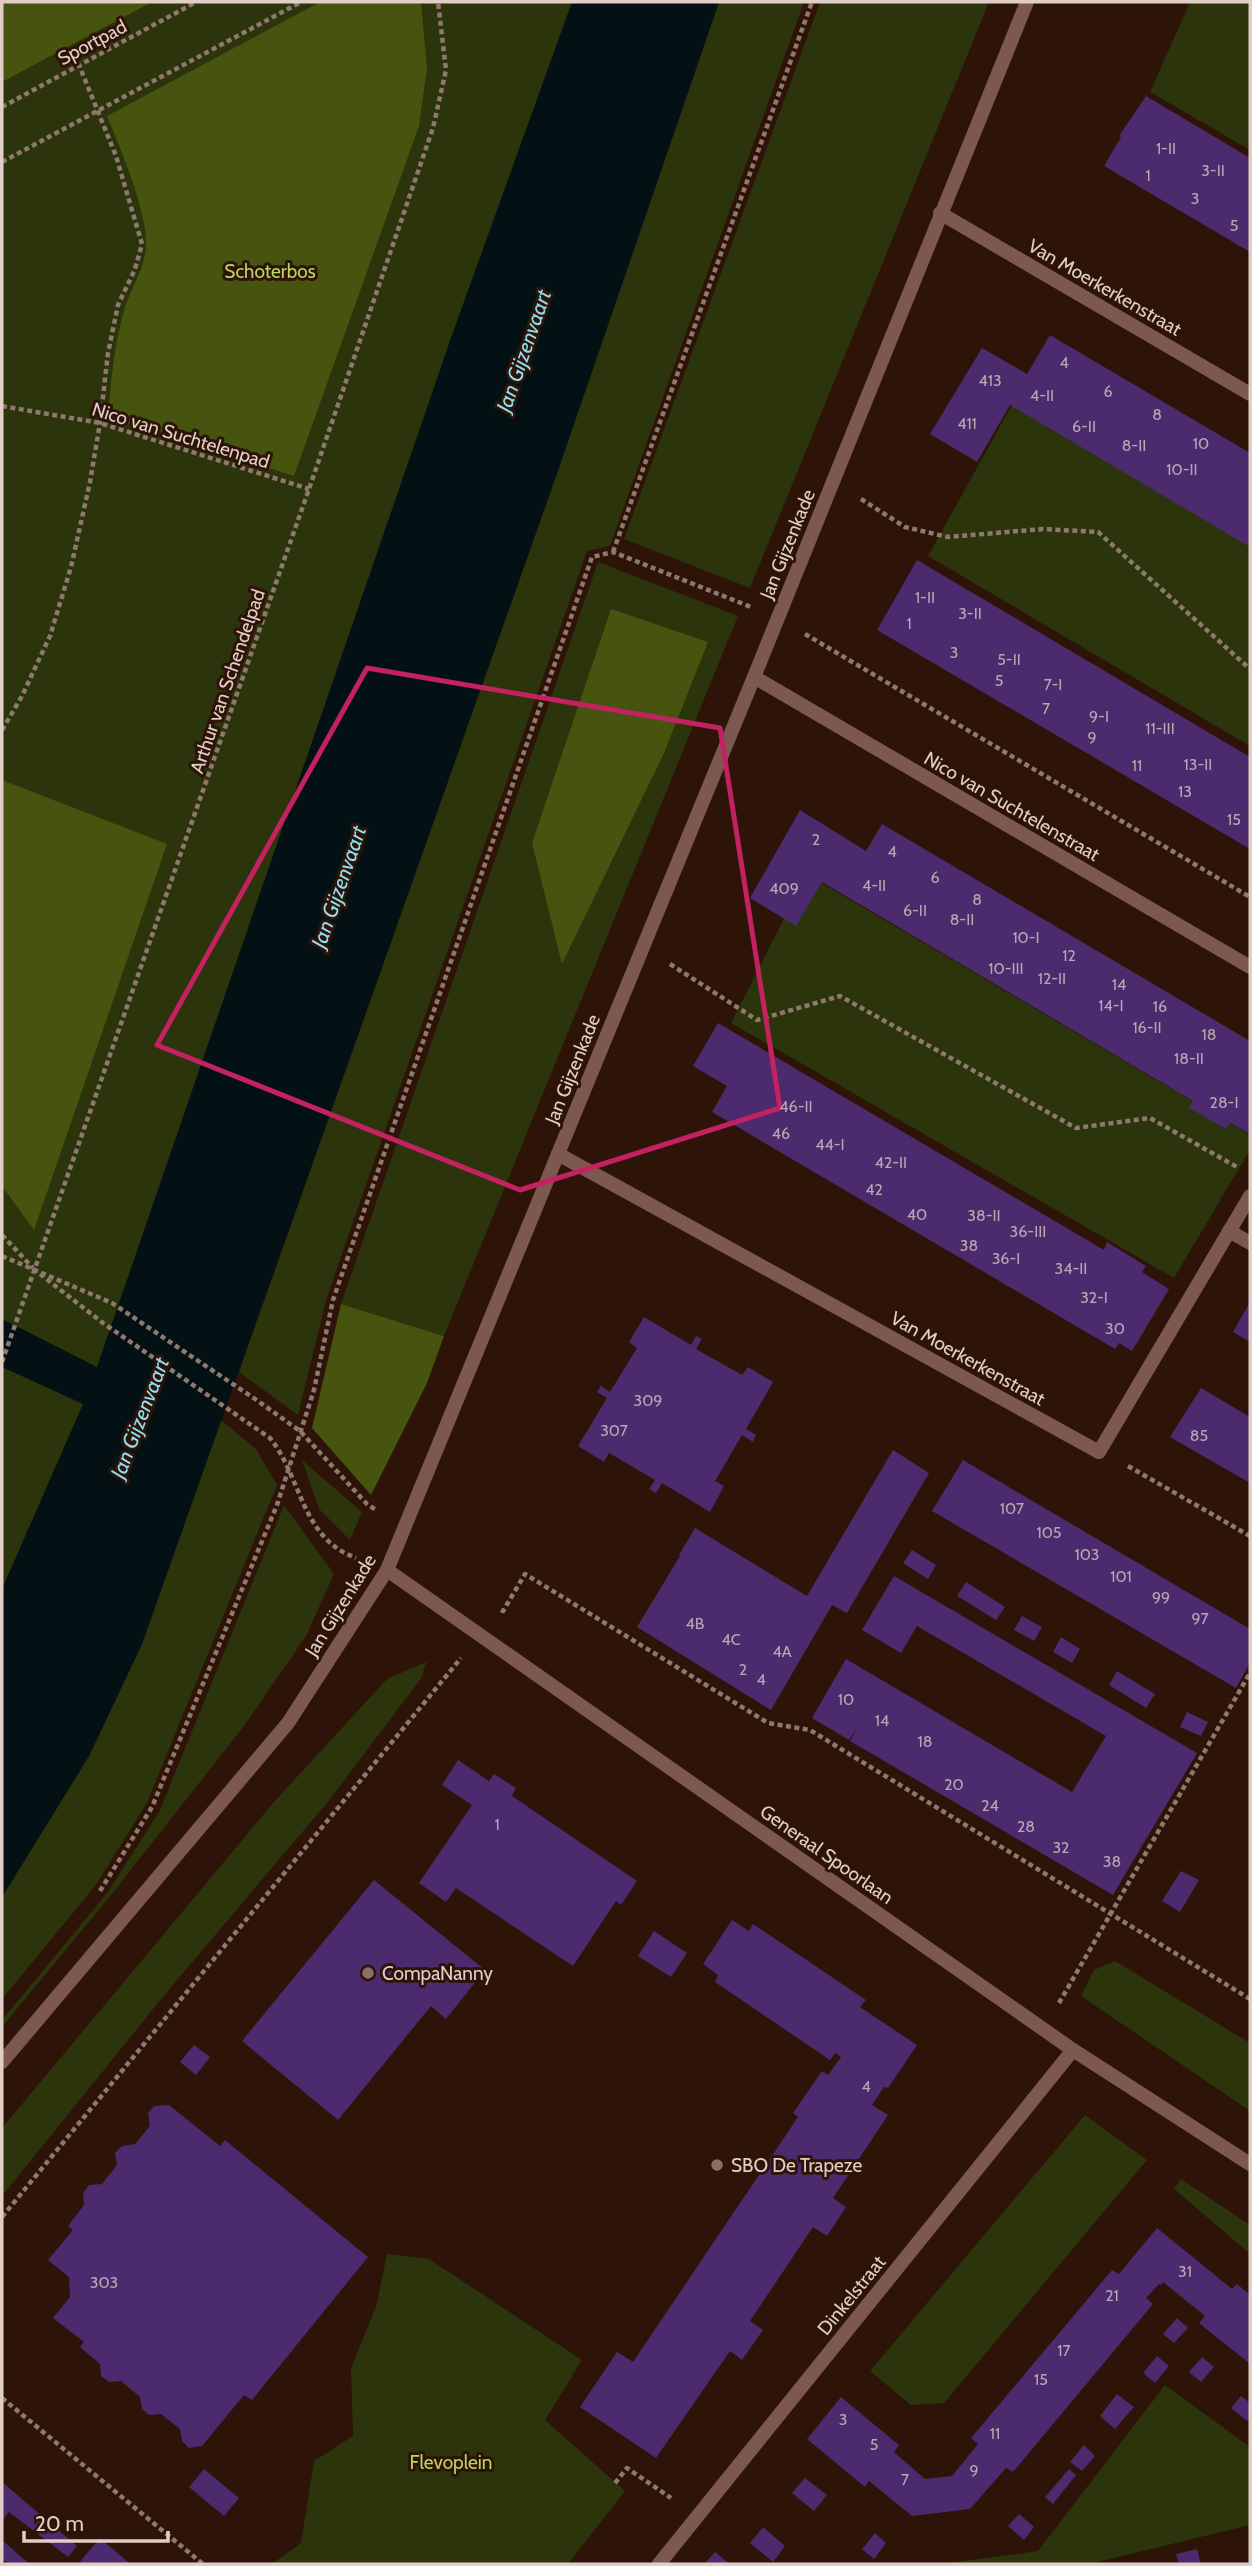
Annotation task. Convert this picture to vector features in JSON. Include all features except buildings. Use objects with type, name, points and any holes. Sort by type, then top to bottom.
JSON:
[{"type":"street","name":"Jan Gijzenkade","points":[[2,2062],[288,1723],[387,1570],[834,481],[1027,2]]},
{"type":"street","name":"Van Moerkerkenstraat","points":[[940,213],[1250,394]]},
{"type":"street","name":"Nico van Suchtelenstraat","points":[[754,677],[1250,967]]},
{"type":"street","name":"Van Moerkerkenstraat","points":[[558,1154],[1099,1452]]},
{"type":"street","points":[[1099,1452],[1250,1196]]},
{"type":"street","points":[[1229,1230],[1250,1242]]},
{"type":"street","name":"Generaal Spoorlaan","points":[[387,1570],[1073,2050],[1250,2164]]},
{"type":"street","name":"Dinkelstraat","points":[[659,2564],[1073,2050]]},
{"type":"path","name":"Sportpad","points":[[2,107],[196,2]]},
{"type":"path","points":[[2,162],[300,2]]},
{"type":"path","name":"Arthur van Schendelpad","points":[[2,1362],[433,128],[446,70],[438,2]]},
{"type":"path","points":[[614,552],[812,2]]},
{"type":"path","points":[[2,730],[22,696],[50,636],[71,566],[100,422],[107,353],[118,305],[135,269],[142,244],[116,156],[79,65]]},
{"type":"path","name":"Nico van Suchtelenpad","points":[[2,406],[100,422],[309,489]]},
{"type":"path","points":[[834,481],[905,527],[948,537],[1043,528],[1098,533],[1250,669]]},
{"type":"path","points":[[94,1898],[152,1807],[277,1505],[314,1390],[333,1300],[592,557],[614,552],[778,618],[1250,897]]},
{"type":"path","points":[[643,946],[757,1020],[840,996],[1076,1128],[1150,1118],[1239,1168]]},
{"type":"path","points":[[2,1235],[35,1270],[103,1323],[270,1438],[281,1451],[306,1513],[316,1528],[344,1553],[387,1570]]},
{"type":"path","points":[[2,1256],[112,1303],[255,1399],[300,1431],[367,1504],[404,1527]]},
{"type":"path","points":[[1099,1452],[1139,1471],[1250,1536]]},
{"type":"path","points":[[2,2217],[480,1635],[503,1611],[525,1574],[768,1723],[810,1730],[1250,1999]]},
{"type":"path","points":[[492,1603],[503,1611]]},
{"type":"path","points":[[1044,2029],[1250,1673]]},
{"type":"path","points":[[2,2398],[203,2564]]},
{"type":"path","points":[[615,2483],[627,2468],[697,2517]]},
{"type":"highlighted area","points":[[367,668],[720,728],[780,1108],[520,1190],[157,1045]]},
{"type":"green space","name":"Schoterbos","points":[[2,2],[646,2],[2,1760]]},
{"type":"green space","points":[[2,2],[152,2],[2,82]]},
{"type":"green space","points":[[320,2],[421,2],[427,68],[419,126],[294,476],[108,417],[118,337],[127,303],[141,270],[146,244],[138,197],[107,116]]},
{"type":"green space","points":[[719,2],[804,2],[610,546],[587,551],[327,1297],[298,1415],[239,1372],[554,482]]},
{"type":"green space","points":[[820,2],[989,2],[750,588],[624,539]]},
{"type":"green space","points":[[1190,2],[1250,2],[1250,150],[1150,92]]},
{"type":"green space","points":[[1014,401],[1250,542],[1250,746],[928,556]]},
{"type":"green space","points":[[598,562],[738,616],[444,1336],[341,1304]]},
{"type":"green space","points":[[611,609],[708,642],[664,753],[562,964],[532,843]]},
{"type":"green space","points":[[2,780],[167,844],[34,1230],[2,1186]]},
{"type":"green space","points":[[820,882],[1250,1135],[1250,1150],[1174,1278],[731,1023],[788,911]]},
{"type":"green space","points":[[341,1304],[444,1336],[427,1383],[371,1495],[312,1428]]},
{"type":"green space","points":[[221,1420],[256,1449],[277,1485],[147,1803],[96,1885],[2,1999],[2,1897],[89,1756],[142,1644]]},
{"type":"green space","points":[[302,1460],[362,1512],[350,1540],[319,1509]]},
{"type":"green space","points":[[284,1505],[334,1574],[306,1636],[244,1726],[111,1895],[2,2027],[2,2020],[108,1892],[160,1810]]},
{"type":"green space","points":[[426,1662],[422,1677],[331,1798],[162,1998],[2,2196],[2,2128],[273,1803],[387,1679]]},
{"type":"green space","points":[[1115,1961],[1250,2043],[1250,2111],[1081,1996],[1094,1970]]},
{"type":"green space","points":[[1085,2115],[1147,2160],[944,2403],[911,2405],[870,2371]]},
{"type":"green space","points":[[1181,2179],[1250,2225],[1250,2254],[1174,2189]]},
{"type":"green space","name":"Flevoplein","points":[[387,2254],[429,2259],[582,2360],[545,2420],[625,2491],[568,2564],[272,2564],[301,2543],[314,2461],[353,2436],[351,2368],[376,2307]]},
{"type":"green space","points":[[1165,2385],[1250,2447],[1250,2525],[1089,2564],[940,2564],[1038,2551]]},
{"type":"water","name":"Jan Gijzenvaart","points":[[572,2],[719,2],[554,482],[142,1644],[89,1756],[2,1897],[2,1589],[83,1404],[2,1367],[2,1319],[97,1367],[452,335]]},
{"type":"place","name":"CompaNanny","points":[[368,1973]]},
{"type":"place","name":"SBO De Trapeze","points":[[717,2165]]}]
